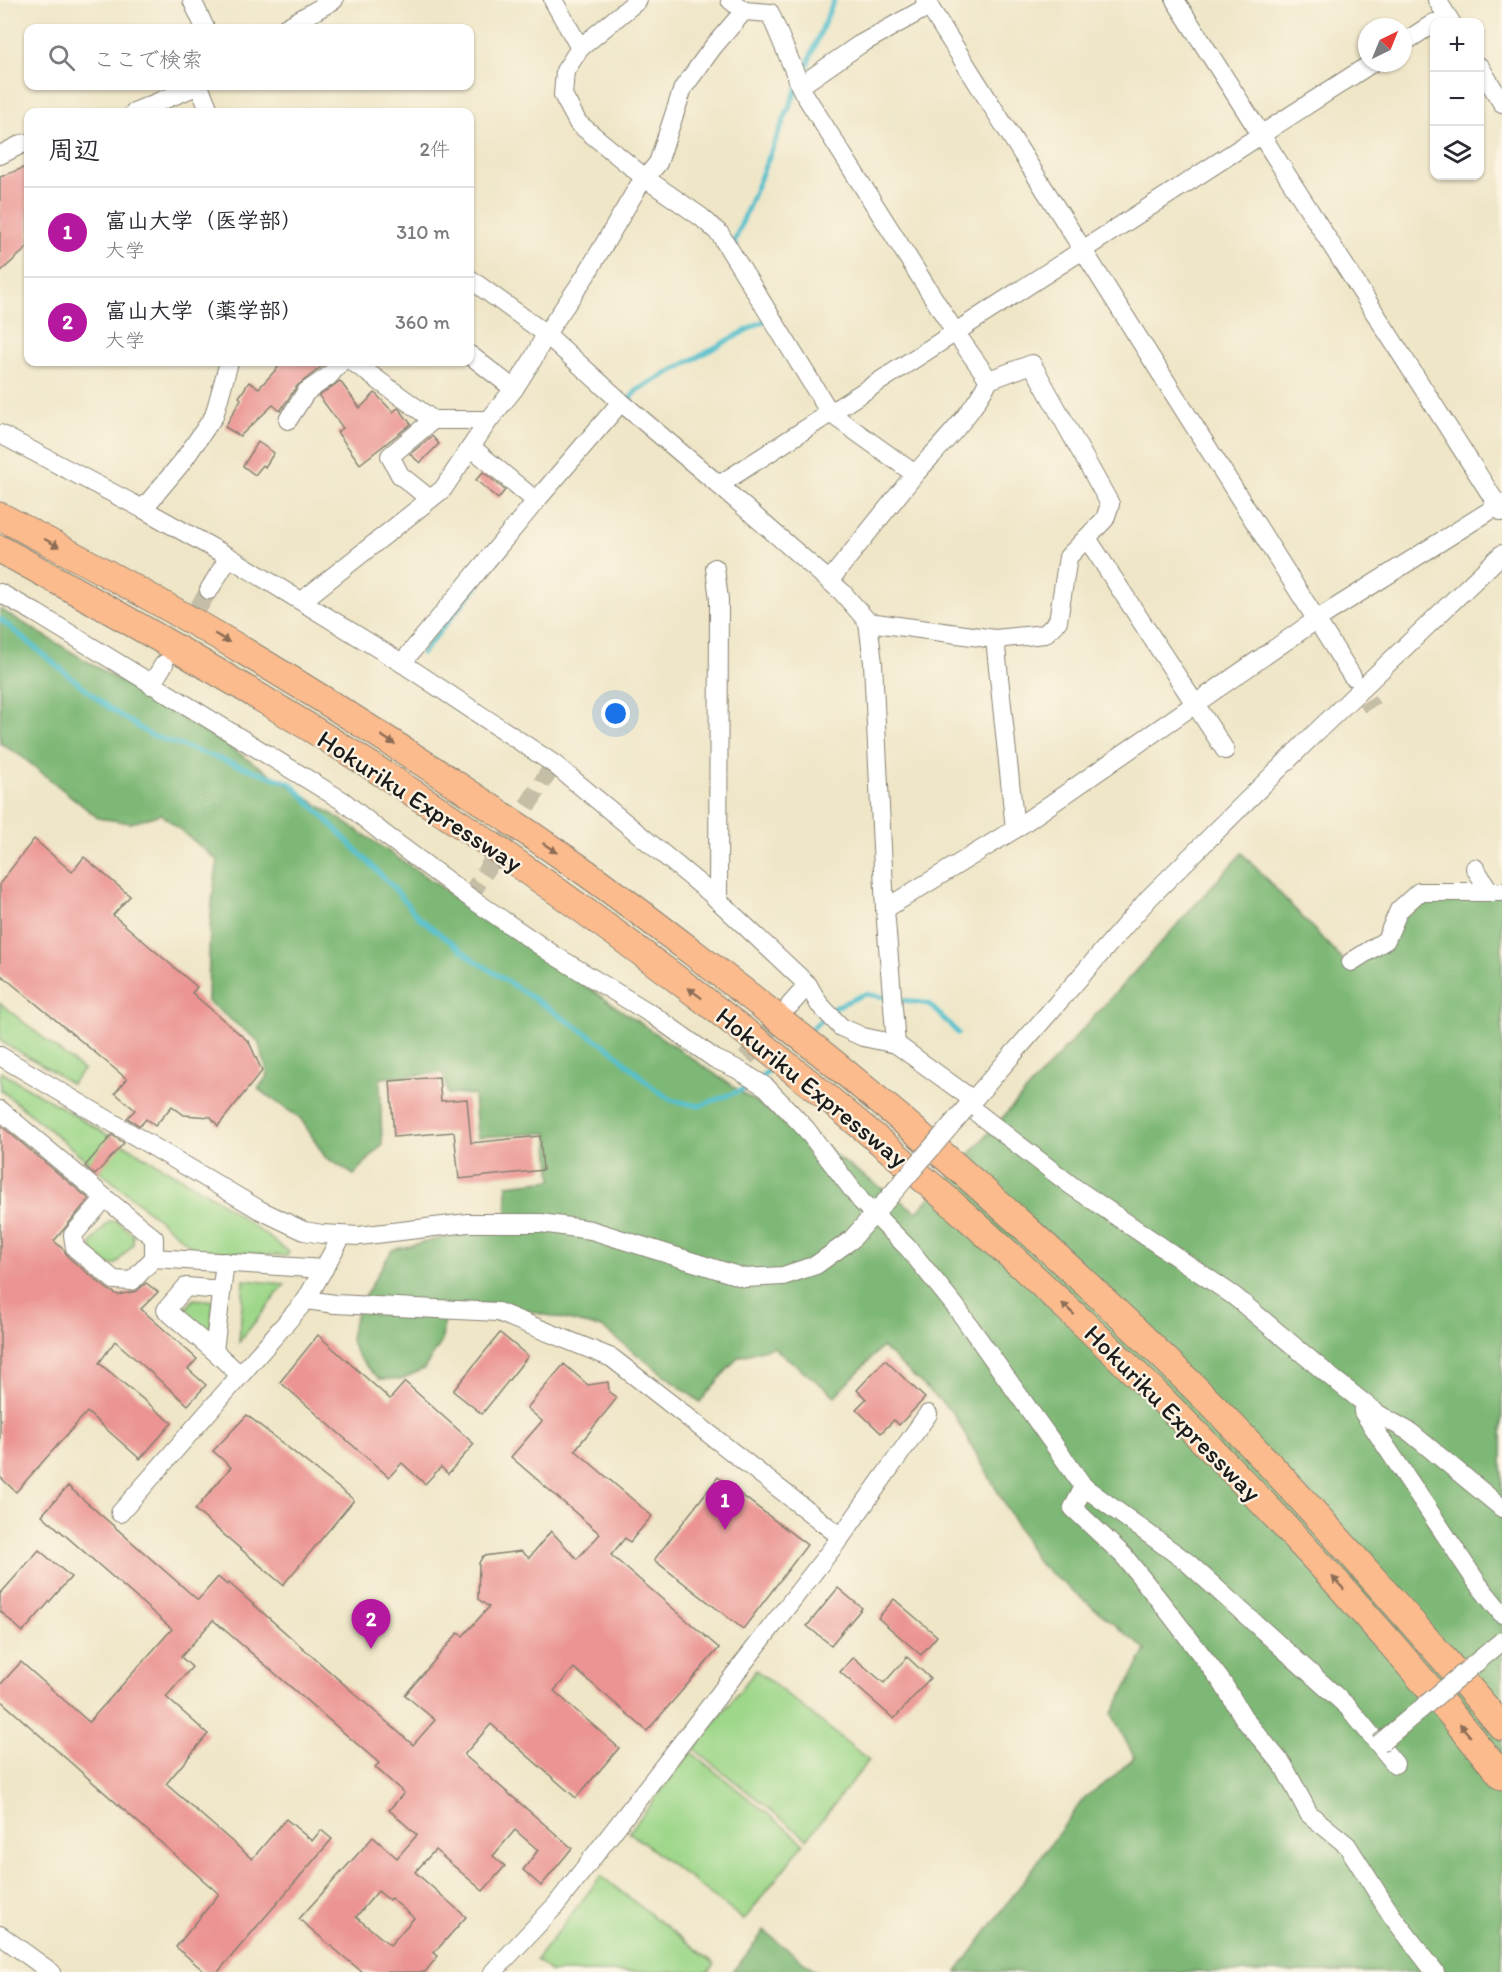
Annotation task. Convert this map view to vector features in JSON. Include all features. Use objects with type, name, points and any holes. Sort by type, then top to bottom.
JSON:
[{"type":"highway","name":"Hokuriku Expressway","points":[[0,516],[118,579],[244,651],[440,774],[580,869],[795,1032],[1001,1205],[1197,1390],[1292,1488],[1502,1727]]},
{"type":"highway","name":"Hokuriku Expressway","points":[[0,549],[234,681],[421,799],[561,894],[674,976],[775,1054],[979,1227],[1179,1416],[1272,1511],[1358,1605],[1448,1708],[1502,1776]]},
{"type":"street","points":[[192,0],[203,24]]},
{"type":"street","points":[[292,24],[334,0]]},
{"type":"street","points":[[553,0],[580,48]]},
{"type":"street","points":[[638,0],[580,48],[565,71],[563,95],[578,123],[645,178],[701,217],[720,234],[830,413],[915,474]]},
{"type":"street","points":[[885,909],[1015,829],[1316,620],[1501,507],[1175,0]]},
{"type":"street","points":[[800,86],[859,45],[927,3],[1352,676]]},
{"type":"street","points":[[302,601],[442,489],[489,420],[514,389],[638,187],[658,163],[683,88],[713,47],[737,6],[772,7],[800,86],[955,332],[989,380]]},
{"type":"street","points":[[1412,37],[1441,17]]},
{"type":"street","points":[[719,485],[1358,72]]},
{"type":"street","points":[[1482,72],[1502,103]]},
{"type":"street","points":[[144,108],[188,90]]},
{"type":"street","points":[[200,90],[208,108]]},
{"type":"street","points":[[0,155],[24,144]]},
{"type":"street","points":[[474,282],[546,334],[621,402],[842,592],[868,622],[873,663],[885,909],[896,1044]]},
{"type":"street","points":[[474,358],[514,389]]},
{"type":"street","points":[[829,581],[915,474],[958,426],[982,394],[989,380],[1032,364],[1110,504],[1105,519],[1068,557],[1058,621],[1045,634],[995,639],[868,622]]},
{"type":"street","points":[[143,509],[183,460],[214,416],[228,366]]},
{"type":"street","points":[[288,420],[306,392],[329,376],[338,366]]},
{"type":"street","points":[[358,366],[432,420],[489,420]]},
{"type":"street","points":[[402,663],[621,402]]},
{"type":"street","points":[[430,500],[400,475],[390,456],[432,420]]},
{"type":"street","points":[[0,434],[229,557],[402,663],[554,764],[718,900],[808,984],[819,1004],[841,1027],[863,1037],[896,1044],[968,1105],[1072,1186],[1234,1296],[1341,1385],[1378,1414],[1410,1432],[1502,1508]]},
{"type":"street","points":[[471,447],[536,501]]},
{"type":"street","points":[[1087,538],[1225,750]]},
{"type":"street","points":[[0,1056],[260,1210],[304,1231],[360,1236],[468,1223],[541,1223],[591,1230],[745,1278],[783,1276],[816,1265],[851,1240],[1149,898],[1309,739],[1502,554]]},
{"type":"street","points":[[209,590],[229,557]]},
{"type":"street","points":[[715,568],[719,600],[718,900]]},
{"type":"street","points":[[0,593],[343,801],[469,897],[554,955],[653,1016],[715,1059],[741,1064],[806,1129],[861,1201],[879,1209],[956,1307],[1084,1487],[1186,1562],[1348,1707],[1395,1764]]},
{"type":"street","points":[[995,639],[1015,829]]},
{"type":"street","points":[[152,685],[164,664]]},
{"type":"street","points":[[1475,868],[1496,892]]},
{"type":"street","points":[[1351,962],[1386,940],[1399,910],[1419,892],[1496,892]]},
{"type":"street","points":[[790,1005],[808,984]]},
{"type":"street","points":[[0,1110],[154,1238],[154,1258],[132,1281],[114,1280],[75,1248],[74,1235],[105,1198]]},
{"type":"street","points":[[120,1513],[306,1300],[342,1236]]},
{"type":"street","points":[[154,1258],[324,1269]]},
{"type":"street","points":[[214,1352],[225,1263]]},
{"type":"street","points":[[221,1290],[186,1287],[166,1310],[240,1375]]},
{"type":"street","points":[[306,1300],[334,1304],[498,1312],[612,1358],[840,1537]]},
{"type":"street","points":[[1363,1412],[1478,1584],[1502,1614]]},
{"type":"street","points":[[493,1972],[556,1905],[840,1537],[928,1414]]},
{"type":"street","points":[[1084,1487],[1073,1508],[1124,1556],[1157,1598],[1222,1682],[1245,1720],[1283,1765],[1309,1814],[1347,1845],[1392,1916],[1435,1972]]},
{"type":"street","points":[[1379,1744],[1502,1641]]},
{"type":"street","points":[[0,1935],[51,1972]]},
{"type":"green space","points":[[0,609],[226,745],[366,836],[917,1212],[1242,853],[1352,970],[1415,902],[1502,886],[1502,1972],[957,1972],[1085,1797],[1112,1778],[1134,1757],[1112,1714],[1146,1650],[1038,1563],[953,1413],[882,1347],[835,1396],[773,1347],[738,1357],[700,1402],[602,1328],[498,1304],[445,1307],[442,1341],[424,1369],[402,1379],[380,1379],[362,1361],[351,1338],[355,1318],[392,1250],[446,1237],[507,1230],[507,1185],[552,1180],[548,1133],[477,1137],[474,1095],[448,1094],[443,1073],[380,1078],[382,1145],[354,1175],[325,1157],[301,1119],[258,1089],[268,1075],[258,1041],[208,1002],[211,913],[218,861],[161,814],[131,823],[98,818],[21,756],[0,743]]},
{"type":"green space","points":[[0,1003],[83,1070],[71,1084],[0,1041]]},
{"type":"green space","points":[[1,1072],[215,1198],[289,1252],[287,1256],[196,1250],[1,1090]]},
{"type":"green space","points":[[109,1221],[117,1221],[133,1235],[133,1244],[116,1264],[108,1265],[92,1251],[91,1243]]},
{"type":"green space","points":[[244,1280],[285,1284],[239,1342]]},
{"type":"green space","points":[[194,1299],[214,1301],[209,1335],[183,1312]]},
{"type":"green space","points":[[756,1670],[869,1760],[807,1839],[694,1749]]},
{"type":"green space","points":[[691,1752],[804,1843],[744,1920],[629,1832]]},
{"type":"green space","points":[[601,1876],[715,1964],[709,1972],[551,1972],[536,1960]]},
{"type":"green space","points":[[764,1931],[817,1972],[733,1972]]},
{"type":"building","points":[[24,168],[24,251],[0,272],[0,177]]},
{"type":"building","points":[[279,366],[322,366],[297,386],[280,411],[273,405],[240,436],[225,427],[249,382],[259,388]]},
{"type":"building","points":[[340,381],[360,408],[375,393],[393,412],[398,408],[411,424],[360,464],[337,432],[343,428],[319,396]]},
{"type":"building","points":[[432,436],[439,444],[420,463],[410,454]]},
{"type":"building","points":[[258,442],[274,453],[265,467],[263,465],[255,475],[243,466]]},
{"type":"building","points":[[483,472],[505,490],[498,499],[476,480]]},
{"type":"building","points":[[34,839],[72,872],[84,857],[130,896],[113,915],[197,987],[192,993],[249,1042],[262,1071],[218,1126],[211,1117],[184,1115],[172,1106],[155,1126],[146,1119],[140,1126],[127,1118],[135,1110],[115,1093],[127,1079],[0,974],[0,883]]},
{"type":"building","points":[[439,1077],[441,1101],[467,1099],[471,1143],[540,1136],[543,1170],[459,1179],[454,1132],[394,1137],[390,1081]]},
{"type":"building","points":[[0,1125],[89,1199],[54,1241],[68,1257],[107,1289],[118,1295],[137,1291],[146,1283],[158,1292],[141,1309],[197,1359],[188,1369],[206,1385],[188,1405],[115,1341],[99,1363],[172,1423],[140,1459],[87,1412],[16,1492],[0,1477]]},
{"type":"building","points":[[112,1135],[124,1143],[95,1175],[85,1166]]},
{"type":"building","points":[[500,1333],[528,1356],[482,1414],[453,1391]]},
{"type":"building","points":[[318,1335],[390,1399],[405,1382],[474,1444],[448,1474],[441,1467],[425,1484],[402,1463],[389,1477],[280,1382]]},
{"type":"building","points":[[885,1360],[925,1398],[899,1425],[894,1420],[881,1433],[856,1409],[866,1399],[857,1390]]},
{"type":"building","points":[[564,1364],[588,1385],[608,1382],[609,1392],[617,1398],[575,1450],[652,1516],[630,1542],[625,1538],[611,1555],[719,1648],[647,1731],[574,1668],[554,1691],[619,1748],[576,1798],[491,1724],[464,1755],[572,1848],[541,1886],[523,1870],[538,1850],[515,1830],[493,1856],[505,1866],[483,1891],[435,1850],[415,1872],[466,1917],[434,1953],[438,1956],[425,1972],[362,1972],[299,1919],[373,1837],[397,1858],[417,1835],[389,1810],[404,1793],[375,1767],[379,1763],[213,1620],[181,1657],[192,1667],[166,1697],[208,1734],[166,1784],[252,1859],[286,1819],[312,1841],[321,1830],[332,1839],[218,1972],[205,1972],[176,1947],[219,1894],[0,1700],[0,1685],[21,1662],[89,1722],[172,1629],[42,1515],[68,1486],[198,1600],[218,1577],[227,1585],[229,1583],[413,1745],[435,1720],[405,1695],[458,1633],[463,1636],[489,1607],[478,1599],[479,1563],[483,1556],[521,1551],[529,1558],[551,1531],[577,1559],[600,1534],[511,1457],[542,1421],[527,1408]],"holes":[[[378,1891],[389,1900],[391,1898],[414,1918],[390,1945],[356,1917]]]},
{"type":"building","points":[[247,1415],[354,1500],[283,1585],[195,1510],[231,1467],[213,1451]]},
{"type":"building","points":[[718,1477],[807,1545],[743,1629],[654,1560]]},
{"type":"building","points":[[39,1550],[71,1577],[23,1632],[0,1611],[0,1594]]},
{"type":"building","points":[[838,1588],[862,1608],[831,1645],[807,1626]]},
{"type":"building","points":[[894,1599],[937,1636],[921,1655],[878,1618]]},
{"type":"building","points":[[853,1657],[884,1683],[907,1657],[930,1678],[894,1719],[840,1672]]},
{"type":"waterway","points":[[802,77],[834,0]]},
{"type":"waterway","points":[[736,246],[734,242],[797,88]]},
{"type":"waterway","points":[[626,404],[637,390],[769,318]]},
{"type":"waterway","points":[[422,653],[478,585]]},
{"type":"waterway","points":[[0,619],[105,705],[150,735],[290,783],[392,886],[418,917],[473,959],[612,1050],[650,1085],[671,1100],[699,1106],[750,1087],[775,1065]]},
{"type":"waterway","points":[[807,1033],[835,1007],[865,994],[929,1004],[958,1033]]},
{"type":"tunnel","points":[[170,655],[209,590]]},
{"type":"tunnel","points":[[1353,677],[1372,708]]},
{"type":"tunnel","points":[[469,897],[554,764]]},
{"type":"tunnel","points":[[746,1058],[785,1011]]},
{"type":"place","name":"富山大学（医学部）","points":[[725,1530]]},
{"type":"place","name":"富山大学（薬学部）","points":[[371,1649]]}]
